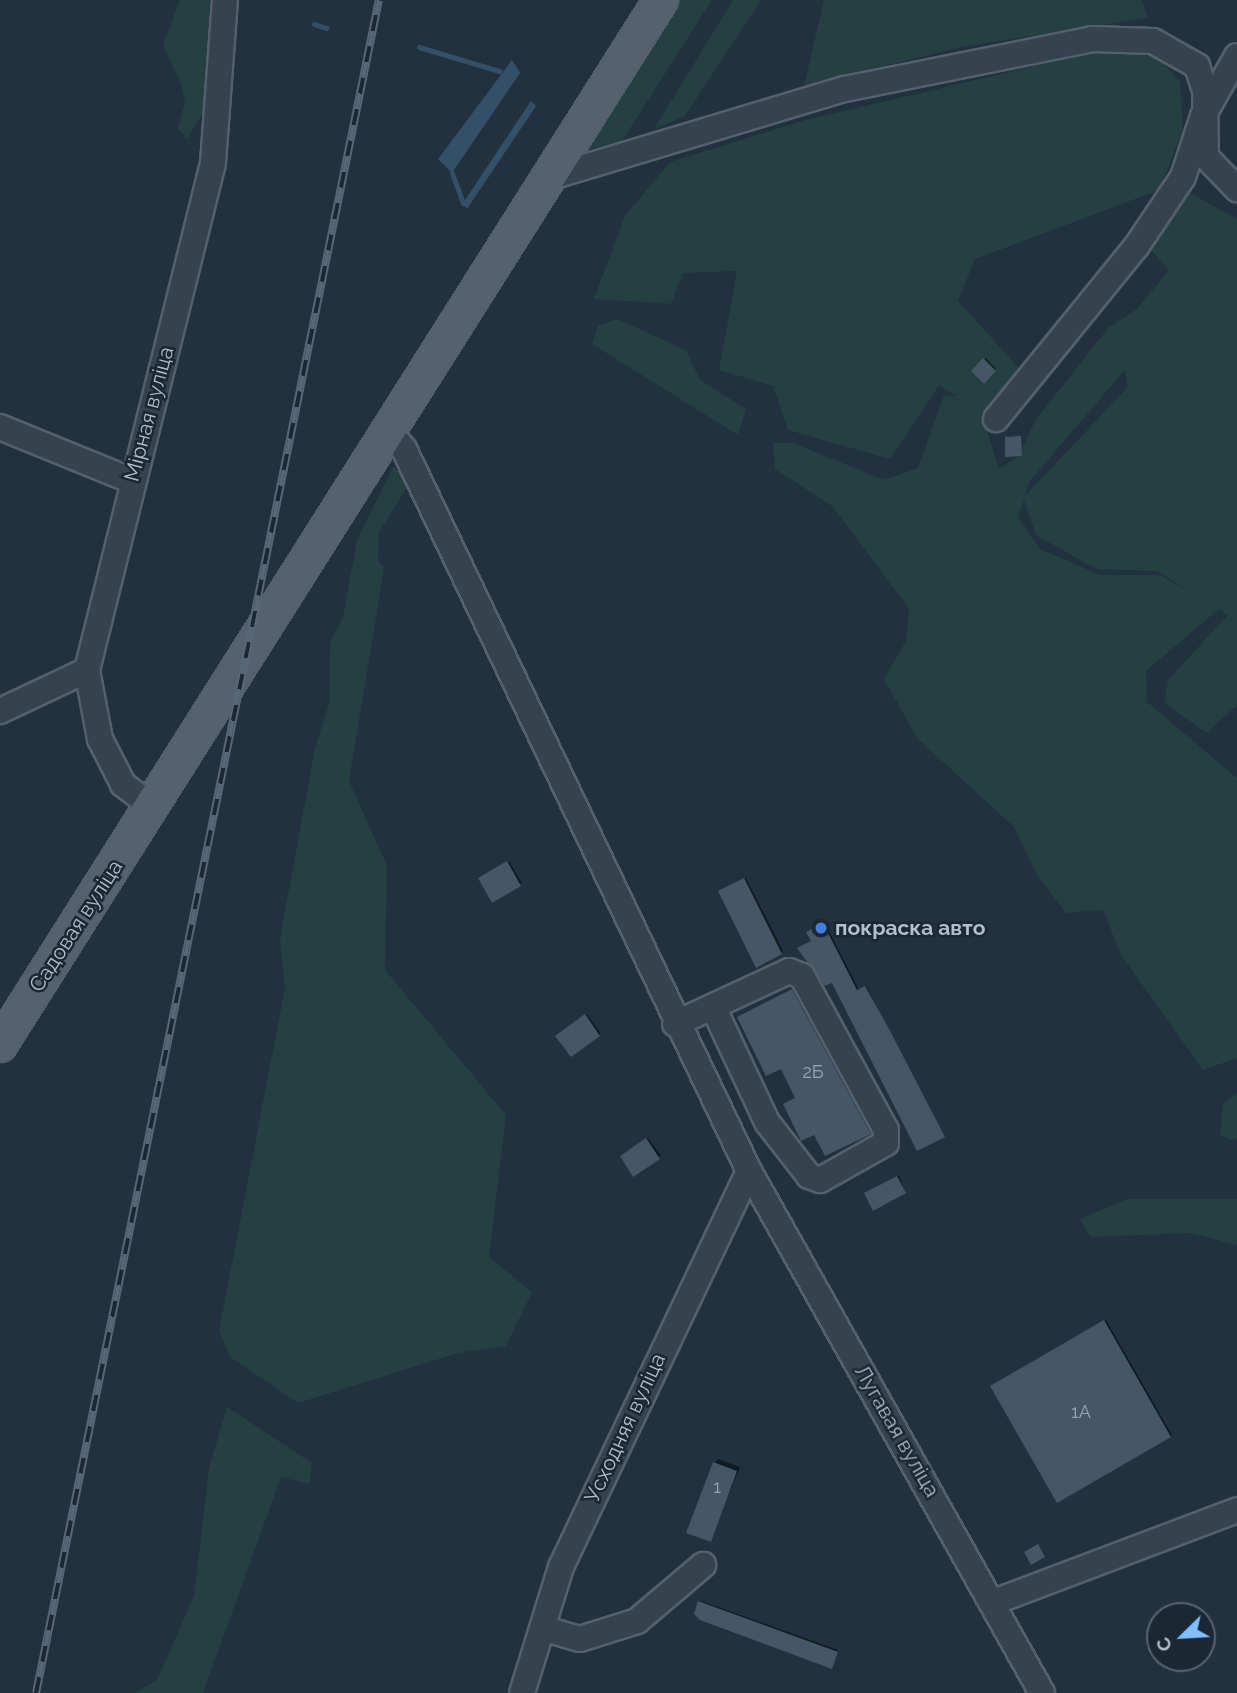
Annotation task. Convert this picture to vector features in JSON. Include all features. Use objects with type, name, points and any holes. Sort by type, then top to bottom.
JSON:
[{"type":"main road","name":"Садовая вуліца","points":[[0,1045],[390,433],[661,0]]},
{"type":"street","name":"Мірная вуліца","points":[[153,807],[123,784],[100,739],[87,670],[130,480],[214,163],[225,0]]},
{"type":"street","points":[[551,177],[845,89],[1092,39],[1153,41],[1197,66],[1236,58]]},
{"type":"street","points":[[996,419],[1136,247],[1183,177],[1203,116],[1236,58]]},
{"type":"street","points":[[1197,66],[1205,90],[1203,116],[1206,157],[1237,190]]},
{"type":"street","points":[[0,426],[130,480]]},
{"type":"street","name":"Лугавая вуліца","points":[[390,433],[404,449],[675,1024],[749,1171],[994,1602],[1042,1693]]},
{"type":"street","points":[[0,711],[87,670]]},
{"type":"street","points":[[675,1024],[714,1009],[789,971],[802,976],[886,1130],[886,1143],[820,1180],[809,1176],[767,1122],[714,1009]]},
{"type":"street","name":"Усходняя вуліца","points":[[522,1693],[545,1629],[561,1567],[609,1458],[749,1171]]},
{"type":"street","points":[[994,1602],[1237,1510]]},
{"type":"street","points":[[545,1629],[580,1639],[637,1621],[703,1565]]},
{"type":"green space","points":[[180,0],[210,0],[207,106],[187,139],[178,128],[185,102],[181,84],[163,45]]},
{"type":"green space","points":[[668,0],[712,0],[622,141],[574,153]]},
{"type":"green space","points":[[733,0],[761,0],[685,116],[654,129]]},
{"type":"green space","points":[[824,0],[1142,0],[1148,18],[961,47],[804,86]]},
{"type":"green space","points":[[1095,52],[1156,56],[1180,81],[1183,130],[1159,190],[975,259],[958,301],[1019,368],[982,415],[999,469],[1019,456],[1035,421],[1108,328],[1137,309],[1169,270],[1148,247],[1190,193],[1237,219],[1237,705],[1207,733],[1164,703],[1168,680],[1228,615],[1219,609],[1146,671],[1147,702],[1237,778],[1237,1058],[1203,1070],[1121,955],[1103,910],[1066,913],[1038,877],[1014,827],[917,738],[884,679],[906,641],[909,609],[832,506],[775,469],[773,443],[793,443],[884,480],[918,468],[944,395],[956,396],[939,385],[890,459],[788,430],[773,386],[719,370],[737,271],[683,273],[671,304],[594,299],[625,216],[670,162],[805,120]],"holes":[[[1125,370],[1127,388],[1025,496],[1029,482]],[[1024,500],[1036,535],[1096,569],[1157,571],[1192,593],[1160,575],[1100,575],[1040,549],[1018,517]]]},
{"type":"green space","points":[[617,319],[686,350],[700,380],[746,409],[738,435],[592,344],[598,326]]},
{"type":"green space","points":[[393,467],[405,468],[410,483],[379,532],[378,560],[384,568],[349,781],[387,866],[385,970],[506,1115],[489,1257],[532,1292],[506,1346],[458,1353],[298,1403],[230,1357],[219,1331],[285,988],[280,938],[315,748],[329,704],[330,642],[343,617],[357,540]]},
{"type":"green space","points":[[1237,1093],[1237,1138],[1232,1140],[1220,1135],[1223,1103]]},
{"type":"green space","points":[[1127,1199],[1237,1199],[1237,1245],[1190,1233],[1090,1237],[1080,1219]]},
{"type":"green space","points":[[227,1407],[312,1463],[309,1484],[281,1477],[203,1693],[135,1693],[157,1680],[194,1596],[209,1468]]},
{"type":"water","points":[[512,60],[520,73],[452,173],[438,159]]},
{"type":"water","points":[[531,101],[536,106],[467,209],[463,203]]},
{"type":"building","points":[[983,358],[996,371],[984,384],[971,371]]},
{"type":"building","points":[[1021,436],[1022,456],[1005,457],[1005,437]]},
{"type":"building","points":[[507,861],[521,886],[492,903],[478,878]]},
{"type":"building","points":[[744,878],[782,954],[756,968],[718,891]]},
{"type":"building","points":[[823,923],[857,990],[865,986],[945,1137],[917,1151],[832,983],[825,986],[797,948],[811,941],[806,932]]},
{"type":"building","points":[[792,989],[871,1134],[825,1156],[814,1135],[801,1141],[783,1104],[795,1098],[781,1069],[766,1076],[737,1017]]},
{"type":"building","points":[[585,1014],[600,1036],[571,1057],[555,1036]]},
{"type":"building","points":[[646,1138],[660,1159],[633,1177],[620,1156]]},
{"type":"building","points":[[897,1176],[906,1193],[873,1211],[864,1193]]},
{"type":"building","points":[[1104,1320],[1171,1437],[1057,1503],[990,1386]]},
{"type":"building","points":[[713,1462],[737,1471],[711,1542],[686,1533]]},
{"type":"building","points":[[1038,1544],[1045,1557],[1031,1565],[1024,1552]]},
{"type":"building","points":[[698,1601],[838,1652],[832,1669],[700,1620],[694,1614]]},
{"type":"waterway","points":[[314,24],[326,28]]},
{"type":"waterway","points":[[419,47],[499,71]]},
{"type":"waterway","points":[[452,173],[463,203]]},
{"type":"railway","points":[[36,1693],[379,0]]},
{"type":"place","name":"покраска авто","points":[[821,928]]}]
